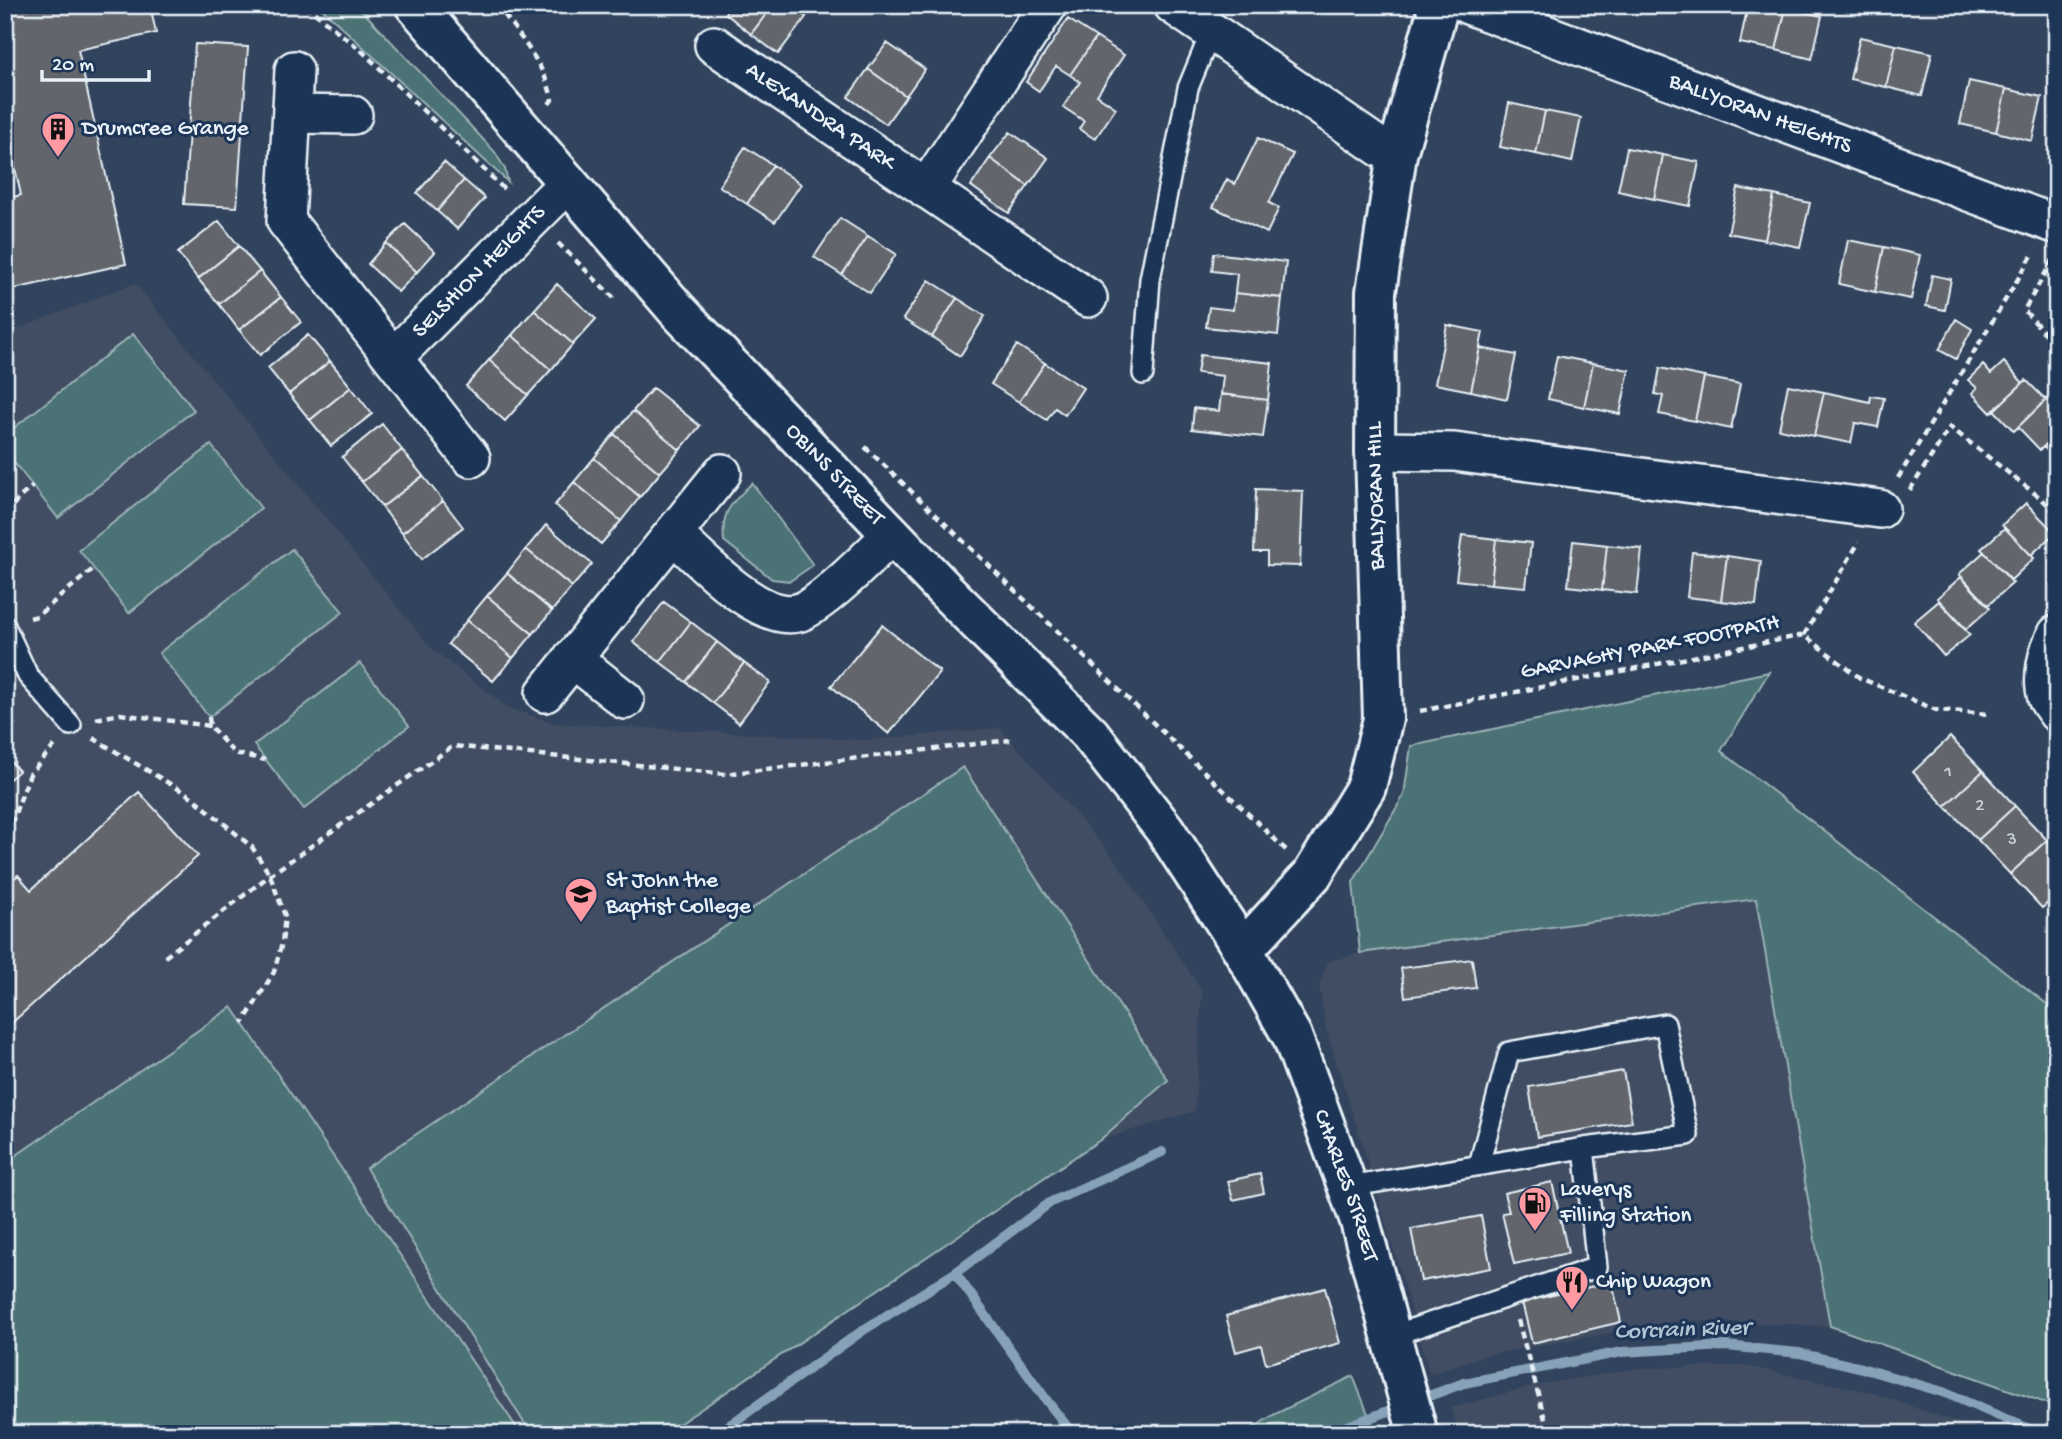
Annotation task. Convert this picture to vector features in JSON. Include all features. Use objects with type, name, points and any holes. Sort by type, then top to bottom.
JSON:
[{"type":"main road","name":"OBINS STREET","points":[[415,5],[677,310],[892,534],[1090,734],[1165,830],[1243,950]]},
{"type":"main road","name":"BALLYORAN HILL","points":[[1243,950],[1312,875],[1366,787],[1383,719],[1375,451],[1376,292],[1397,154],[1439,5]]},
{"type":"main road","name":"CHARLES STREET","points":[[1243,950],[1292,1036],[1348,1187],[1359,1218],[1418,1434]]},
{"type":"street","points":[[926,190],[1048,5]]},
{"type":"street","points":[[1173,5],[1381,148],[1397,154]]},
{"type":"street","name":"BALLYORAN HEIGHTS","points":[[1468,5],[2054,238]]},
{"type":"street","name":"ALEXANDRA PARK","points":[[714,46],[1088,298]]},
{"type":"street","name":"SELSHION HEIGHTS","points":[[294,70],[286,221],[471,458]]},
{"type":"street","points":[[293,114],[353,115]]},
{"type":"street","name":"SELSHION HEIGHTS","points":[[393,358],[531,217],[567,184]]},
{"type":"street","points":[[1375,451],[1454,452],[1891,505]]},
{"type":"street","points":[[545,693],[722,473]]},
{"type":"street","points":[[674,535],[746,598],[768,610],[797,612],[818,601],[892,534]]},
{"type":"street","points":[[2057,634],[2051,644],[2046,667],[2047,699],[2057,713]]},
{"type":"street","points":[[572,658],[625,700]]},
{"type":"lane","points":[[1143,374],[1150,279],[1188,88],[1211,32]]},
{"type":"lane","points":[[5,626],[28,676],[71,725]]},
{"type":"lane","points":[[1348,1187],[1584,1148],[1688,1135],[1665,1024],[1508,1052],[1479,1165]]},
{"type":"lane","points":[[1394,1348],[1597,1268],[1584,1148]]},
{"type":"path","points":[[305,5],[373,61],[616,301]]},
{"type":"path","points":[[498,5],[549,86],[552,100],[524,134]]},
{"type":"path","points":[[2054,238],[2024,310],[2057,347]]},
{"type":"path","points":[[1804,635],[1891,505],[2054,238]]},
{"type":"path","points":[[1891,505],[1950,427],[2057,514]]},
{"type":"path","points":[[864,447],[1312,875]]},
{"type":"path","points":[[5,514],[33,486]]},
{"type":"path","points":[[54,601],[93,569]]},
{"type":"path","name":"GARVAGHY PARK FOOTPATH","points":[[1383,719],[1804,635],[1860,678],[1936,710],[1989,714]]},
{"type":"path","points":[[5,858],[11,863],[7,834],[30,774],[71,725],[120,714],[210,726]]},
{"type":"path","points":[[209,717],[210,726],[233,753],[265,760]]},
{"type":"path","points":[[71,725],[192,797],[252,847],[270,875],[285,915],[282,943],[274,972],[243,1023]]},
{"type":"path","points":[[165,957],[270,875],[453,746],[725,774],[1010,740]]},
{"type":"path","points":[[1525,1348],[1549,1434]]},
{"type":"shaded area","name":"St John the Baptist College","points":[[135,283],[431,648],[507,707],[554,723],[864,740],[1000,728],[1114,858],[1202,991],[1195,1111],[1100,1140],[664,1434],[5,1434],[5,334]]},
{"type":"shaded area","points":[[1756,899],[1830,1326],[1683,1320],[1485,1355],[1430,1374],[1326,1029],[1319,985],[1328,962],[1361,953]]},
{"type":"shaded area","points":[[1746,1366],[1870,1392],[1991,1434],[1459,1434],[1451,1408],[1536,1385],[1641,1368]]},
{"type":"green space","points":[[318,5],[357,5],[495,152],[505,169],[508,182]]},
{"type":"green space","points":[[133,334],[194,410],[58,518],[5,451],[5,435]]},
{"type":"green space","points":[[211,445],[261,508],[129,613],[79,550]]},
{"type":"green space","points":[[752,483],[813,565],[790,581],[772,579],[724,541],[726,514]]},
{"type":"green space","points":[[292,549],[343,612],[209,717],[159,653]]},
{"type":"green space","points":[[360,663],[409,726],[304,809],[254,745]]},
{"type":"green space","points":[[1769,672],[1721,751],[2057,1012],[2057,1407],[1830,1326],[1756,899],[1360,953],[1353,882],[1404,795],[1411,746]]},
{"type":"green space","points":[[963,767],[1168,1080],[1100,1140],[664,1434],[531,1434],[366,1168]]},
{"type":"green space","points":[[232,1007],[521,1434],[5,1434],[5,1163]]},
{"type":"green space","points":[[1353,1376],[1376,1434],[1244,1434],[1273,1415]]},
{"type":"building","name":"Drumcree Grange","points":[[5,5],[150,5],[156,33],[78,50],[126,264],[5,291],[5,199],[21,195],[5,123]]},
{"type":"building","points":[[731,5],[773,5],[751,34],[725,13]]},
{"type":"building","points":[[773,5],[791,5],[806,17],[778,54],[751,34]]},
{"type":"building","points":[[1673,5],[1698,5],[1697,11]]},
{"type":"building","points":[[1748,5],[1775,5],[1786,8],[1776,50],[1740,43]]},
{"type":"building","points":[[1786,8],[1822,16],[1812,59],[1776,50]]},
{"type":"building","points":[[1068,19],[1096,37],[1070,75],[1056,66],[1039,91],[1026,82]]},
{"type":"building","points":[[1096,37],[1124,55],[1097,95],[1116,108],[1095,139],[1079,129],[1084,121],[1063,107],[1080,82],[1070,75]]},
{"type":"building","points":[[1860,37],[1896,45],[1886,87],[1850,79]]},
{"type":"building","points":[[887,43],[925,69],[906,96],[868,69]]},
{"type":"building","points":[[195,44],[248,47],[237,207],[184,204]]},
{"type":"building","points":[[1896,45],[1932,53],[1922,96],[1886,87]]},
{"type":"building","points":[[868,69],[906,96],[886,124],[848,97]]},
{"type":"building","points":[[1969,81],[2006,89],[1996,132],[1960,124]]},
{"type":"building","points":[[2006,89],[2042,97],[2032,141],[1996,132]]},
{"type":"building","points":[[1509,103],[1545,111],[1536,154],[1500,147]]},
{"type":"building","points":[[1545,111],[1581,118],[1572,162],[1536,154]]},
{"type":"building","points":[[1010,132],[1048,158],[1028,186],[990,158]]},
{"type":"building","points":[[1258,138],[1293,154],[1269,203],[1279,208],[1267,233],[1213,207],[1227,179],[1235,184]]},
{"type":"building","points":[[745,147],[773,165],[747,204],[719,186]]},
{"type":"building","points":[[1627,148],[1663,155],[1654,199],[1618,191]]},
{"type":"building","points":[[1663,155],[1699,162],[1690,206],[1654,199]]},
{"type":"building","points":[[990,158],[1028,186],[1009,213],[971,186]]},
{"type":"building","points":[[444,162],[464,180],[437,211],[417,193]]},
{"type":"building","points":[[773,165],[801,184],[775,222],[747,204]]},
{"type":"building","points":[[464,180],[485,198],[457,229],[437,211]]},
{"type":"building","points":[[1738,188],[1774,195],[1765,240],[1728,233]]},
{"type":"building","points":[[1774,195],[1810,203],[1800,247],[1765,240]]},
{"type":"building","points":[[840,218],[868,236],[842,275],[814,257]]},
{"type":"building","points":[[219,221],[239,246],[198,279],[178,253]]},
{"type":"building","points":[[405,224],[435,252],[417,272],[386,243]]},
{"type":"building","points":[[868,236],[896,254],[870,293],[842,275]]},
{"type":"building","points":[[1848,240],[1884,247],[1875,292],[1839,284]]},
{"type":"building","points":[[386,243],[417,272],[398,292],[368,264]]},
{"type":"building","points":[[239,246],[260,271],[219,304],[198,279]]},
{"type":"building","points":[[1884,247],[1920,255],[1911,299],[1875,292]]},
{"type":"building","points":[[1214,253],[1286,262],[1282,298],[1235,293],[1237,274],[1212,271]]},
{"type":"building","points":[[260,271],[281,297],[239,330],[219,304]]},
{"type":"building","points":[[1932,275],[1951,279],[1945,310],[1926,306]]},
{"type":"building","points":[[929,280],[957,298],[932,337],[903,319]]},
{"type":"building","points":[[557,284],[596,319],[573,344],[534,310]]},
{"type":"building","points":[[1235,293],[1282,298],[1278,335],[1206,327],[1209,307],[1233,310]]},
{"type":"building","points":[[281,297],[301,322],[260,355],[239,330]]},
{"type":"building","points":[[957,298],[985,316],[960,356],[932,337]]},
{"type":"building","points":[[534,310],[573,344],[551,370],[512,335]]},
{"type":"building","points":[[1956,319],[1972,329],[1956,359],[1939,350]]},
{"type":"building","points":[[1447,325],[1483,332],[1471,391],[1435,384]]},
{"type":"building","points":[[308,335],[330,361],[289,394],[268,368]]},
{"type":"building","points":[[512,335],[551,370],[528,395],[489,360]]},
{"type":"building","points":[[1017,345],[1045,363],[1019,402],[991,384]]},
{"type":"building","points":[[1480,348],[1516,355],[1507,399],[1471,391]]},
{"type":"building","points":[[1200,355],[1272,363],[1268,400],[1221,394],[1223,376],[1197,373]]},
{"type":"building","points":[[1557,356],[1593,363],[1584,407],[1548,399]]},
{"type":"building","points":[[489,360],[528,395],[505,421],[466,386]]},
{"type":"building","points":[[330,361],[351,387],[310,420],[289,394]]},
{"type":"building","points":[[2004,362],[2023,383],[1991,413],[1972,393],[1977,388],[1968,380],[1983,365],[1991,374]]},
{"type":"building","points":[[1045,363],[1083,388],[1065,415],[1055,408],[1047,420],[1019,402]]},
{"type":"building","points":[[1593,363],[1629,370],[1620,414],[1584,407]]},
{"type":"building","points":[[1660,368],[1704,377],[1695,421],[1659,414],[1663,396],[1655,394]]},
{"type":"building","points":[[1704,377],[1740,384],[1731,429],[1695,421]]},
{"type":"building","points":[[2026,380],[2046,400],[2014,431],[1994,410]]},
{"type":"building","points":[[1788,385],[1824,392],[1814,436],[1779,429]]},
{"type":"building","points":[[351,387],[372,414],[331,446],[310,420]]},
{"type":"building","points":[[653,388],[700,426],[680,450],[633,411]]},
{"type":"building","points":[[1824,392],[1870,402],[1871,396],[1884,398],[1878,427],[1855,423],[1851,443],[1814,436]]},
{"type":"building","points":[[1221,394],[1268,400],[1263,437],[1192,429],[1194,408],[1219,411]]},
{"type":"building","points":[[2050,396],[2057,404],[2057,434],[2040,450],[2018,427]]},
{"type":"building","points":[[633,411],[680,450],[660,473],[614,434]]},
{"type":"building","points":[[382,424],[402,450],[362,482],[342,457]]},
{"type":"building","points":[[614,434],[660,473],[640,497],[594,458]]},
{"type":"building","points":[[2057,434],[2057,461],[2044,447]]},
{"type":"building","points":[[402,450],[423,476],[382,507],[362,482]]},
{"type":"building","points":[[594,458],[640,497],[621,521],[574,482]]},
{"type":"building","points":[[423,476],[443,501],[402,533],[382,507]]},
{"type":"building","points":[[574,482],[621,521],[601,544],[555,505]]},
{"type":"building","points":[[1256,489],[1303,491],[1300,566],[1267,565],[1267,552],[1254,552]]},
{"type":"building","points":[[443,501],[463,527],[422,559],[402,533]]},
{"type":"building","points":[[2026,503],[2055,533],[2031,555],[2002,525]]},
{"type":"building","points":[[546,525],[592,564],[572,587],[526,549]]},
{"type":"building","points":[[2005,528],[2034,558],[2011,580],[1981,549]]},
{"type":"building","points":[[1462,535],[1496,539],[1491,584],[1456,580]]},
{"type":"building","points":[[1496,539],[1531,543],[1526,587],[1491,584]]},
{"type":"building","points":[[1573,541],[1607,545],[1602,590],[1568,586]]},
{"type":"building","points":[[1607,545],[1642,549],[1637,594],[1602,590]]},
{"type":"building","points":[[526,549],[572,587],[552,611],[507,573]]},
{"type":"building","points":[[1692,552],[1727,556],[1721,601],[1687,597]]},
{"type":"building","points":[[1984,552],[2013,583],[1988,605],[1959,574]]},
{"type":"building","points":[[1727,556],[1761,561],[1756,605],[1721,601]]},
{"type":"building","points":[[507,573],[552,611],[533,634],[487,596]]},
{"type":"building","points":[[1961,577],[1990,608],[1966,629],[1937,598]]},
{"type":"building","points":[[487,596],[533,634],[513,658],[467,620]]},
{"type":"building","points":[[1939,601],[1970,635],[1944,656],[1914,622]]},
{"type":"building","points":[[664,602],[691,622],[660,662],[633,642]]},
{"type":"building","points":[[467,620],[513,658],[493,681],[448,644]]},
{"type":"building","points":[[691,622],[717,642],[686,682],[660,662]]},
{"type":"building","points":[[882,625],[940,672],[889,734],[831,686]]},
{"type":"building","points":[[717,642],[744,663],[713,703],[686,682]]},
{"type":"building","points":[[744,663],[770,682],[739,723],[713,703]]},
{"type":"building","points":[[5,713],[15,724],[5,732]]},
{"type":"building","points":[[1950,737],[1983,771],[1945,806],[1913,772]]},
{"type":"building","points":[[5,755],[19,771],[5,783]]},
{"type":"building","points":[[1983,771],[2015,806],[1978,840],[1945,806]]},
{"type":"building","points":[[139,792],[198,856],[5,1029],[5,886],[18,875],[31,890]]},
{"type":"building","points":[[2015,806],[2047,840],[2010,874],[1978,840]]},
{"type":"building","points":[[2047,840],[2057,850],[2057,895],[2042,908],[2010,874]]},
{"type":"building","points":[[1472,959],[1476,988],[1405,997],[1401,968]]},
{"type":"building","points":[[1623,1071],[1632,1122],[1537,1137],[1529,1087]]},
{"type":"building","points":[[1260,1174],[1264,1193],[1233,1200],[1228,1181]]},
{"type":"building","name":"Laverys Filling Station","points":[[1552,1182],[1568,1253],[1514,1264],[1502,1213],[1509,1212],[1504,1193]]},
{"type":"building","points":[[1481,1216],[1491,1268],[1421,1281],[1411,1229]]},
{"type":"building","name":"Chip Wagon","points":[[1612,1282],[1621,1322],[1532,1343],[1522,1302]]},
{"type":"building","points":[[1325,1288],[1340,1343],[1266,1364],[1261,1345],[1236,1352],[1226,1316]]},
{"type":"waterway","points":[[955,1273],[1051,1202],[1162,1152]]},
{"type":"waterway","points":[[717,1434],[865,1329],[955,1273],[1073,1434]]},
{"type":"waterway","name":"Corcrain River","points":[[1326,1434],[1464,1383],[1622,1352],[1726,1346],[1799,1353],[1858,1367],[1943,1392],[2036,1434]]},
{"type":"place","name":"Drumcree Grange","points":[[58,159]]},
{"type":"place","name":"St John the Baptist College","points":[[581,924]]},
{"type":"place","name":"Laverys Filling Station","points":[[1535,1233]]},
{"type":"place","name":"Chip Wagon","points":[[1572,1312]]}]
